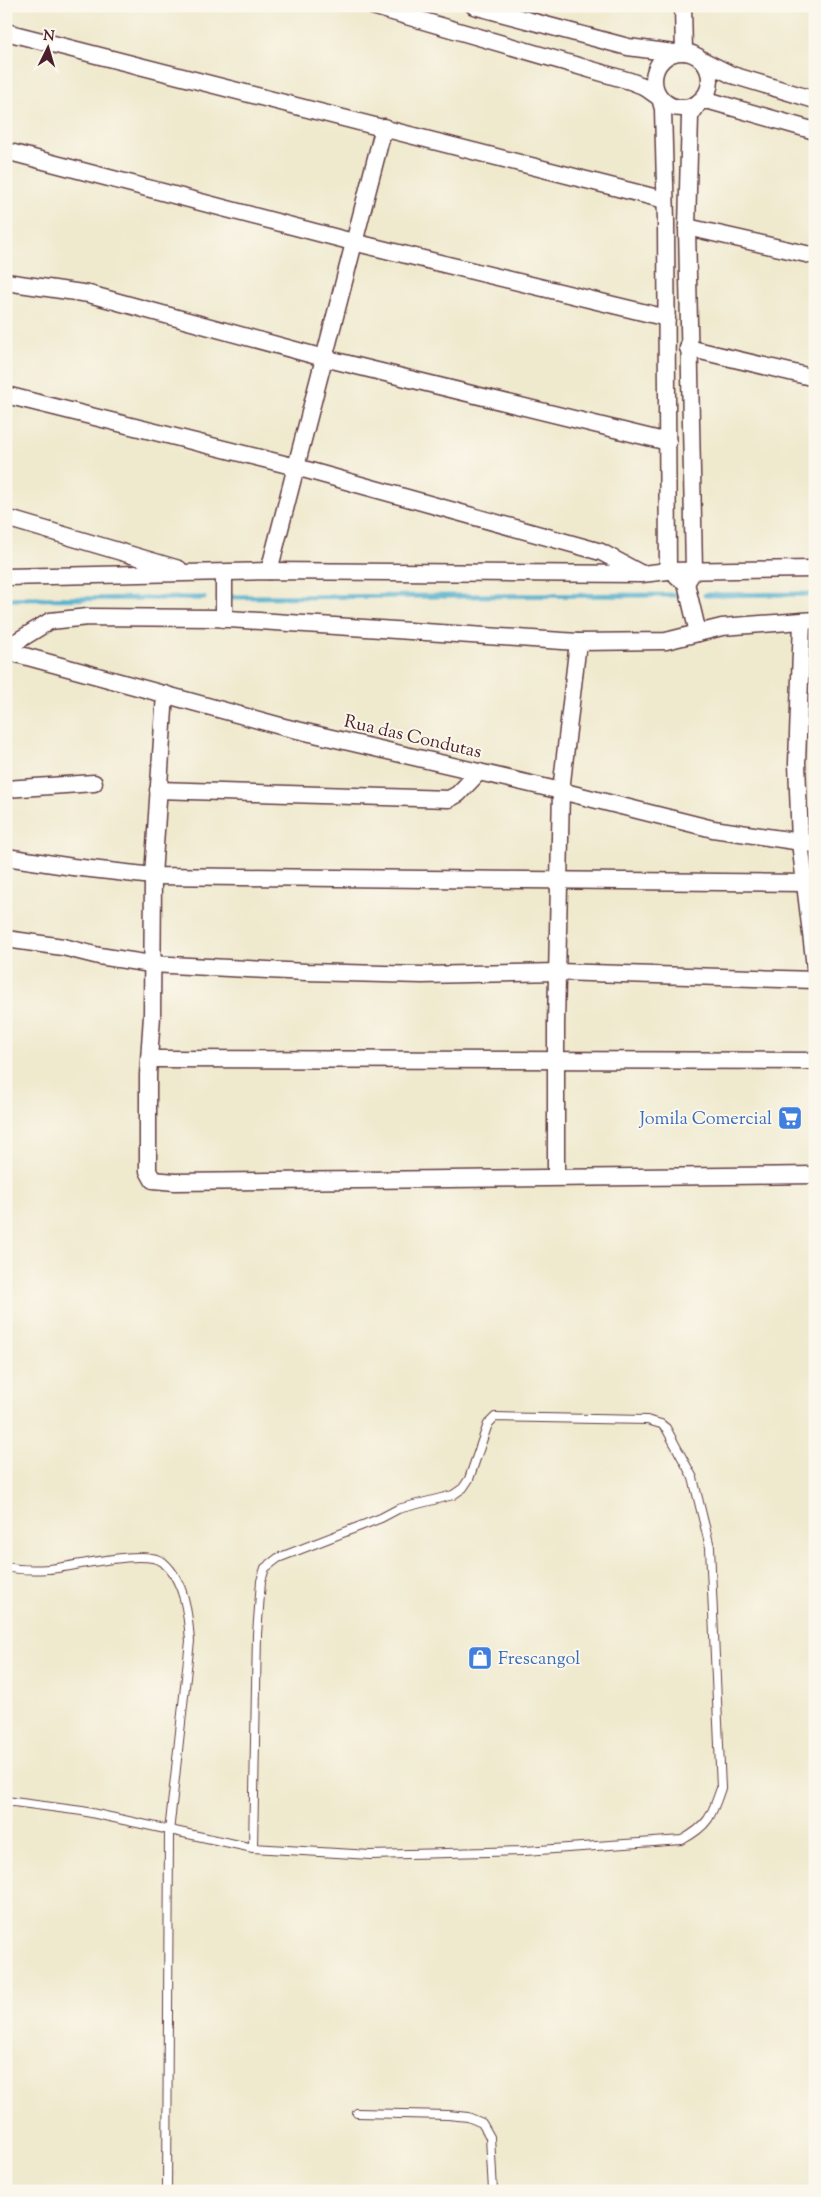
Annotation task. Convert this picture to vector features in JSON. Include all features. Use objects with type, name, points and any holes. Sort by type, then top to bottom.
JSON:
[{"type":"street","points":[[372,6],[630,81],[643,86],[675,107],[692,106],[700,102],[710,101],[815,131]]},
{"type":"street","points":[[474,6],[506,11],[628,47],[679,52],[700,59],[732,75],[815,100]]},
{"type":"street","points":[[679,52],[683,6]]},
{"type":"street","points":[[6,32],[666,200]]},
{"type":"street","points":[[668,571],[666,200],[663,109],[660,98],[655,90],[655,72],[666,57],[679,52]]},
{"type":"street","points":[[698,633],[690,602],[687,227],[690,116],[709,88],[710,80],[709,72],[700,59]]},
{"type":"street","points":[[269,571],[384,127]]},
{"type":"street","points":[[6,151],[353,242],[666,318]]},
{"type":"street","points":[[687,227],[815,256]]},
{"type":"street","points":[[6,282],[89,294],[324,358],[668,442]]},
{"type":"street","points":[[688,348],[815,378]]},
{"type":"street","points":[[6,395],[296,467],[601,552],[642,574]]},
{"type":"street","points":[[6,518],[194,574]]},
{"type":"street","points":[[6,577],[269,571],[642,574],[668,571],[690,576],[815,569]]},
{"type":"street","points":[[224,573],[224,619]]},
{"type":"street","points":[[6,649],[50,621],[88,617],[224,619],[578,642],[666,641],[735,625],[808,621],[797,763],[807,843],[805,883],[815,967]]},
{"type":"street","points":[[556,1176],[557,972],[561,791],[578,642]]},
{"type":"street","name":"Rua das Condutas","points":[[6,649],[284,727],[561,791],[713,829],[807,843]]},
{"type":"street","points":[[165,694],[153,876],[148,1171],[153,1180],[175,1182],[556,1176],[815,1175]]},
{"type":"street","points":[[158,790],[449,799],[458,794],[478,772]]},
{"type":"street","points":[[6,789],[94,783]]},
{"type":"street","points":[[6,857],[153,876],[805,883]]},
{"type":"street","points":[[6,939],[151,964],[306,972],[413,975],[557,972],[815,980]]},
{"type":"street","points":[[150,1059],[815,1061]]},
{"type":"lane","points":[[6,1801],[82,1811],[169,1832],[253,1848],[370,1855],[525,1851],[682,1840],[702,1829],[713,1810],[721,1788],[710,1547],[693,1478],[666,1428],[661,1424],[647,1420],[495,1417],[488,1424],[469,1479],[463,1488],[453,1494],[398,1509],[381,1518],[278,1558],[265,1568],[261,1580],[257,1634],[253,1848]]},
{"type":"lane","points":[[6,1567],[48,1569],[118,1558],[149,1557],[161,1561],[172,1572],[179,1583],[188,1614],[190,1640],[169,1832],[167,2191]]},
{"type":"lane","points":[[358,2113],[448,2115],[468,2117],[482,2123],[490,2137],[493,2191]]},
{"type":"waterway","points":[[705,595],[815,594]]},
{"type":"waterway","points":[[231,597],[682,595]]},
{"type":"waterway","points":[[6,599],[204,598]]},
{"type":"place","name":"Jomila Comercial","points":[[790,1118]]},
{"type":"place","name":"Frescangol","points":[[480,1658]]}]
